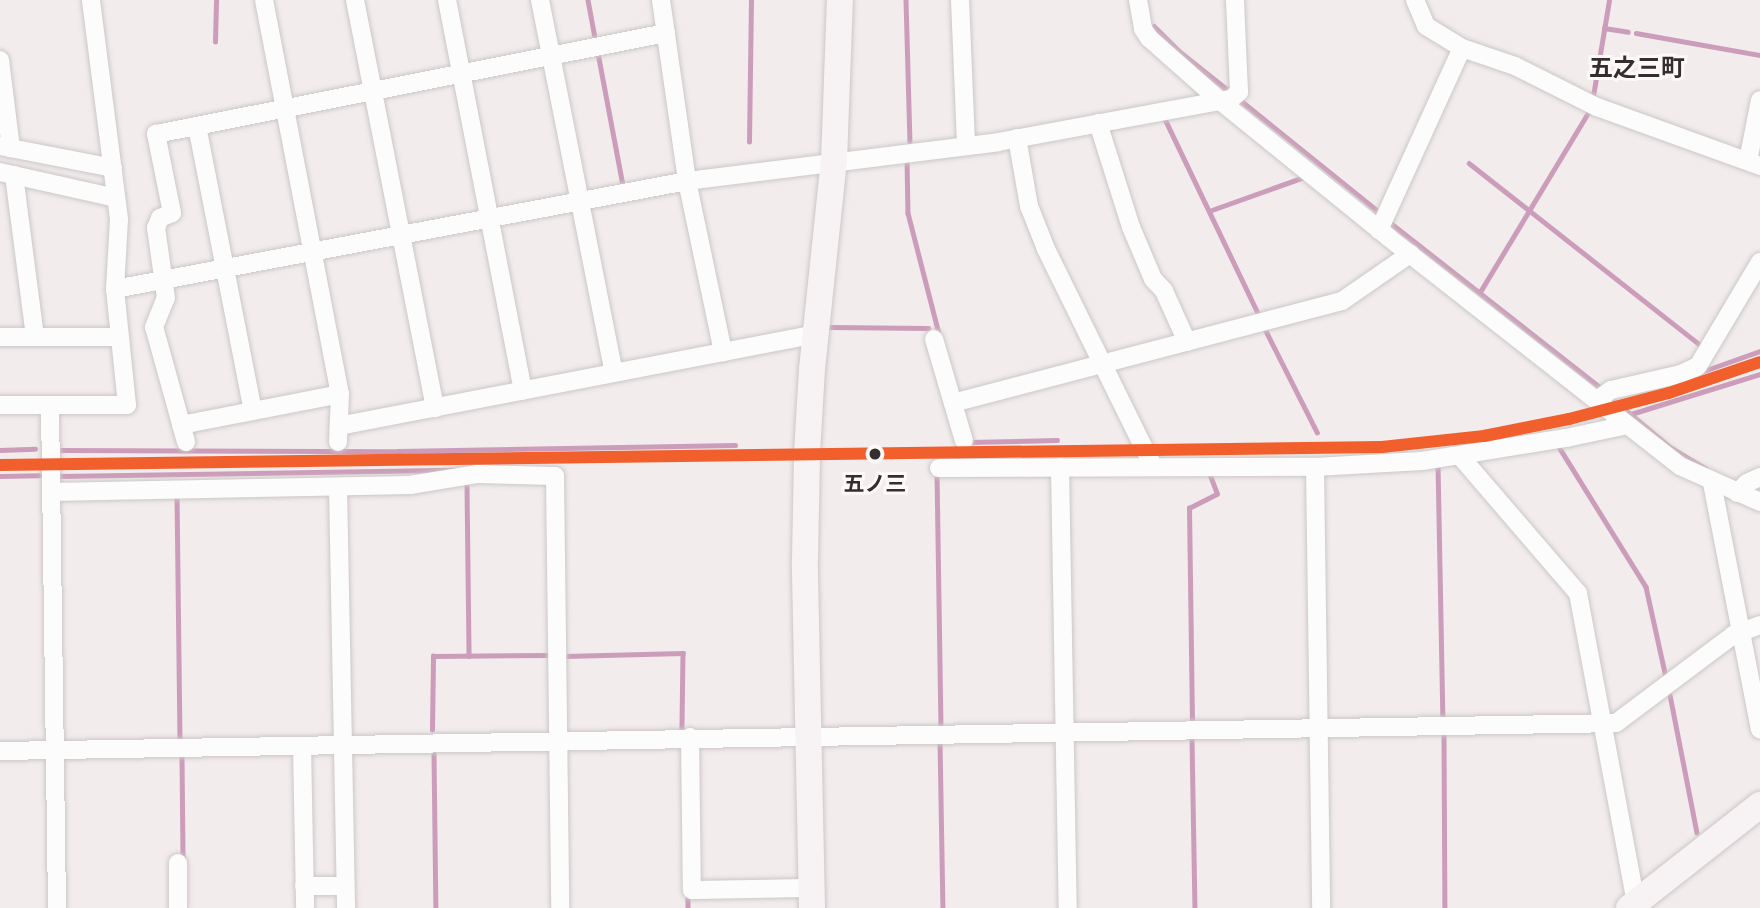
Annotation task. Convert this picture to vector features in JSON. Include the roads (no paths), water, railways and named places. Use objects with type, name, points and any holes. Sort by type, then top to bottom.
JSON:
[{"type":"street","points":[[0,405],[127,405],[115,289],[119,219],[91,0]]},
{"type":"street","points":[[264,0],[340,394],[339,434],[435,408],[816,334]]},
{"type":"street","points":[[355,0],[435,408]]},
{"type":"street","points":[[447,0],[492,220],[523,391]]},
{"type":"street","points":[[540,0],[614,373]]},
{"type":"street","points":[[661,0],[687,181],[723,352]]},
{"type":"street","points":[[690,737],[692,890],[811,898],[805,560],[807,453],[834,161],[840,0]]},
{"type":"street","points":[[960,0],[965,145]]},
{"type":"street","points":[[1138,0],[1143,29],[1149,38],[1230,97],[1379,230],[1680,466],[1712,483],[1760,502]]},
{"type":"street","points":[[1230,97],[1235,0]]},
{"type":"street","points":[[1415,0],[1426,26],[1462,48],[1515,66],[1597,107],[1754,163],[1760,100]]},
{"type":"street","points":[[340,394],[253,411],[183,434],[154,327],[166,298],[156,228],[160,219],[172,214],[156,134],[666,33]]},
{"type":"street","points":[[1379,230],[1462,48]]},
{"type":"street","points":[[0,60],[5,147],[113,169]]},
{"type":"street","points":[[115,289],[492,220],[687,181],[1017,138],[1230,97]]},
{"type":"street","points":[[1098,123],[1130,226],[1153,279],[1164,291],[1187,342]]},
{"type":"street","points":[[197,125],[253,411]]},
{"type":"street","points":[[1017,138],[1029,206],[1046,249],[1153,466]]},
{"type":"street","points":[[35,337],[7,174],[116,198]]},
{"type":"street","points":[[953,403],[1342,301],[1410,254]]},
{"type":"street","points":[[1597,400],[1611,390],[1681,374],[1698,366],[1760,262]]},
{"type":"street","points":[[0,337],[120,337]]},
{"type":"street","points":[[934,340],[964,441]]},
{"type":"street","points":[[50,405],[57,908]]},
{"type":"street","points":[[939,468],[1315,467],[1422,461],[1627,425]]},
{"type":"street","points":[[1460,456],[1578,593],[1633,905],[1760,805]]},
{"type":"street","points":[[1060,467],[1068,908]]},
{"type":"street","points":[[1315,467],[1321,908]]},
{"type":"street","points":[[51,492],[410,485],[478,474],[555,476],[560,908]]},
{"type":"street","points":[[1737,493],[1747,483],[1760,477]]},
{"type":"street","points":[[1712,483],[1760,729]]},
{"type":"street","points":[[338,486],[346,908]]},
{"type":"street","points":[[0,751],[1066,730],[1616,723],[1733,635],[1760,625]]},
{"type":"street","points":[[302,746],[305,908]]},
{"type":"street","points":[[178,863],[178,908]]},
{"type":"street","points":[[304,886],[345,886]]},
{"type":"waterway","points":[[215,42],[216,0]]},
{"type":"waterway","points":[[588,0],[596,43]]},
{"type":"waterway","points":[[749,142],[751,0]]},
{"type":"waterway","points":[[906,0],[910,141]]},
{"type":"waterway","points":[[1593,96],[1609,0]]},
{"type":"waterway","points":[[1154,26],[1179,51],[1233,94]]},
{"type":"waterway","points":[[1604,28],[1628,32]]},
{"type":"waterway","points":[[1636,33],[1760,55]]},
{"type":"waterway","points":[[598,53],[623,185]]},
{"type":"waterway","points":[[1239,99],[1379,212]]},
{"type":"waterway","points":[[1480,292],[1590,110]]},
{"type":"waterway","points":[[1165,119],[1259,315]]},
{"type":"waterway","points":[[907,158],[908,213],[940,338]]},
{"type":"waterway","points":[[1469,163],[1704,348]]},
{"type":"waterway","points":[[1209,211],[1301,178]]},
{"type":"waterway","points":[[1392,224],[1601,388]]},
{"type":"waterway","points":[[830,327],[928,328]]},
{"type":"waterway","points":[[1264,327],[1317,432]]},
{"type":"waterway","points":[[1701,372],[1760,351]]},
{"type":"waterway","points":[[1631,414],[1760,374]]},
{"type":"waterway","points":[[1627,411],[1670,447],[1705,468]]},
{"type":"waterway","points":[[969,442],[1057,440]]},
{"type":"waterway","points":[[60,450],[398,451],[735,445]]},
{"type":"waterway","points":[[1559,447],[1646,587],[1666,677]]},
{"type":"waterway","points":[[0,450],[35,449]]},
{"type":"waterway","points":[[1438,464],[1443,719]]},
{"type":"waterway","points":[[60,476],[455,470]]},
{"type":"waterway","points":[[1192,723],[1189,508],[1217,494],[1208,471]]},
{"type":"waterway","points":[[937,473],[941,727]]},
{"type":"waterway","points":[[0,476],[39,475]]},
{"type":"waterway","points":[[467,486],[469,656]]},
{"type":"waterway","points":[[177,495],[180,738]]},
{"type":"waterway","points":[[565,656],[683,653],[682,728]]},
{"type":"waterway","points":[[432,730],[433,656],[554,655]]},
{"type":"waterway","points":[[1670,695],[1697,832]]},
{"type":"waterway","points":[[1444,735],[1445,908]]},
{"type":"waterway","points":[[1192,739],[1195,908]]},
{"type":"waterway","points":[[940,741],[943,908]]},
{"type":"waterway","points":[[434,754],[436,908]]},
{"type":"waterway","points":[[182,758],[183,862]]},
{"type":"waterway","points":[[688,895],[688,908]]},
{"type":"place","name":"五ノ三","points":[[875,454]]},
{"type":"district","name":"五之三町","points":[[1637,66]]}]
